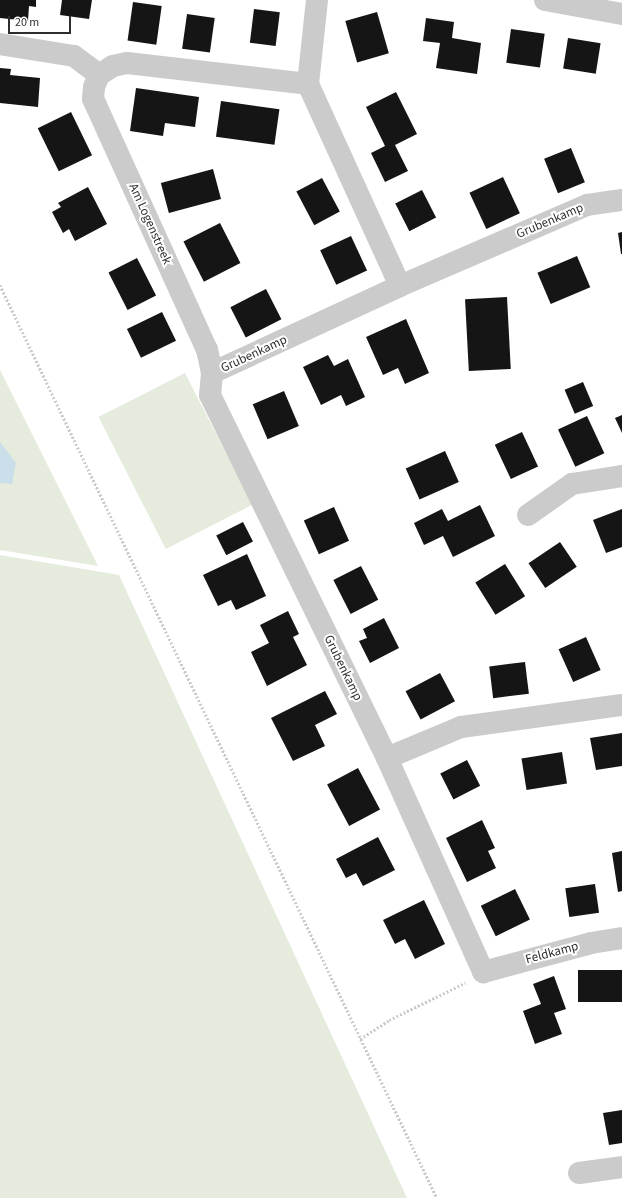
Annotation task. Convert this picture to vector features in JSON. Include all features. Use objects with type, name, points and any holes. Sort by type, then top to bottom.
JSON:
[{"type":"street","points":[[545,0],[622,14]]},
{"type":"street","points":[[316,3],[308,84],[400,286]]},
{"type":"street","points":[[0,44],[74,56],[99,75],[113,66],[127,63],[308,84]]},
{"type":"street","name":"Am Logenstreek","points":[[99,75],[94,87],[93,99],[207,350],[212,373]]},
{"type":"street","name":"Grubenkamp","points":[[483,972],[387,758],[210,395],[212,373],[400,286],[587,205],[622,200]]},
{"type":"street","points":[[528,516],[572,484],[622,476]]},
{"type":"street","points":[[387,758],[461,727],[622,705]]},
{"type":"street","name":"Feldkamp","points":[[483,972],[591,943],[622,938]]},
{"type":"street","points":[[579,1173],[622,1167]]},
{"type":"path","points":[[0,285],[437,1198]]},
{"type":"path","points":[[360,1039],[389,1020],[483,972]]},
{"type":"shaded area","points":[[0,370],[98,566],[0,550]]},
{"type":"shaded area","points":[[185,373],[252,505],[166,549],[99,417]]},
{"type":"shaded area","points":[[0,555],[119,575],[407,1198],[0,1198]]},
{"type":"water","points":[[0,442],[16,463],[12,484],[0,483]]},
{"type":"building","points":[[0,0],[36,0],[36,7],[29,6],[28,21],[0,18]]},
{"type":"building","points":[[62,0],[92,0],[89,19],[60,15]]},
{"type":"building","points":[[133,2],[162,6],[156,45],[128,41]]},
{"type":"building","points":[[254,9],[280,12],[276,46],[250,43]]},
{"type":"building","points":[[377,12],[389,53],[357,62],[345,21]]},
{"type":"building","points":[[187,14],[215,18],[210,53],[182,49]]},
{"type":"building","points":[[426,18],[454,22],[452,38],[481,43],[477,74],[436,68],[440,43],[423,41]]},
{"type":"building","points":[[511,29],[545,34],[540,67],[506,63]]},
{"type":"building","points":[[568,38],[601,43],[596,74],[563,69]]},
{"type":"building","points":[[0,68],[11,69],[10,75],[40,78],[38,107],[0,103]]},
{"type":"building","points":[[136,88],[199,97],[195,127],[165,123],[163,136],[130,131]]},
{"type":"building","points":[[396,92],[417,134],[395,145],[408,171],[385,182],[371,153],[385,146],[366,107]]},
{"type":"building","points":[[221,101],[279,109],[274,145],[216,137]]},
{"type":"building","points":[[71,112],[92,155],[59,171],[38,128]]},
{"type":"building","points":[[571,148],[585,182],[558,193],[544,159]]},
{"type":"building","points":[[213,169],[221,199],[169,213],[161,183]]},
{"type":"building","points":[[503,177],[520,213],[486,229],[469,193]]},
{"type":"building","points":[[322,178],[340,212],[314,225],[296,192]]},
{"type":"building","points":[[88,187],[107,224],[75,241],[69,229],[63,233],[52,212],[61,207],[58,203]]},
{"type":"building","points":[[422,190],[436,218],[409,231],[395,204]]},
{"type":"building","points":[[220,223],[240,263],[204,282],[183,242]]},
{"type":"building","points":[[622,232],[622,254],[621,254],[618,233]]},
{"type":"building","points":[[351,236],[367,270],[336,285],[320,250]]},
{"type":"building","points":[[577,256],[590,287],[551,304],[537,273]]},
{"type":"building","points":[[137,258],[156,295],[128,310],[108,273]]},
{"type":"building","points":[[266,289],[281,319],[246,337],[230,307]]},
{"type":"building","points":[[507,297],[511,369],[469,371],[465,299]]},
{"type":"building","points":[[162,312],[176,341],[141,358],[127,329]]},
{"type":"building","points":[[406,319],[429,373],[405,384],[398,368],[383,375],[366,337]]},
{"type":"building","points":[[328,355],[334,366],[348,359],[365,397],[346,406],[341,395],[321,405],[303,367]]},
{"type":"building","points":[[583,382],[593,406],[575,414],[565,390]]},
{"type":"building","points":[[284,391],[299,426],[268,439],[253,404]]},
{"type":"building","points":[[622,415],[622,433],[615,418]]},
{"type":"building","points":[[587,416],[604,453],[575,467],[558,430]]},
{"type":"building","points":[[522,432],[538,466],[511,479],[495,445]]},
{"type":"building","points":[[445,451],[459,482],[420,500],[406,468]]},
{"type":"building","points":[[480,505],[495,536],[453,557],[443,536],[424,545],[414,523],[442,509],[448,521]]},
{"type":"building","points":[[334,507],[349,541],[319,554],[304,520]]},
{"type":"building","points":[[622,509],[622,547],[606,553],[593,520]]},
{"type":"building","points":[[243,522],[253,542],[226,555],[216,536]]},
{"type":"building","points":[[560,542],[577,567],[545,588],[528,563]]},
{"type":"building","points":[[247,554],[266,596],[236,610],[231,600],[218,606],[203,575]]},
{"type":"building","points":[[505,564],[525,596],[495,615],[475,583]]},
{"type":"building","points":[[361,566],[378,600],[351,614],[333,580]]},
{"type":"building","points":[[288,611],[299,634],[293,637],[307,665],[267,686],[251,652],[269,643],[260,625]]},
{"type":"building","points":[[384,618],[399,648],[370,663],[359,641],[367,638],[363,629]]},
{"type":"building","points":[[586,637],[601,670],[573,682],[559,649]]},
{"type":"building","points":[[525,662],[529,694],[493,698],[489,666]]},
{"type":"building","points":[[440,673],[455,701],[421,720],[406,691]]},
{"type":"building","points":[[325,691],[337,714],[315,725],[325,746],[293,761],[271,718]]},
{"type":"building","points":[[622,733],[622,766],[596,770],[590,738]]},
{"type":"building","points":[[562,752],[567,784],[527,790],[522,758]]},
{"type":"building","points":[[467,760],[480,786],[453,799],[440,774]]},
{"type":"building","points":[[358,768],[380,809],[349,826],[327,784]]},
{"type":"building","points":[[482,820],[495,848],[488,851],[496,868],[467,882],[446,838]]},
{"type":"building","points":[[378,837],[395,870],[363,886],[356,873],[346,878],[336,859]]},
{"type":"building","points":[[622,851],[622,891],[618,892],[612,853]]},
{"type":"building","points":[[595,884],[599,913],[569,917],[565,888]]},
{"type":"building","points":[[515,889],[530,920],[496,936],[481,906]]},
{"type":"building","points":[[424,900],[445,944],[415,959],[405,939],[395,944],[383,920]]},
{"type":"building","points":[[578,970],[622,970],[622,1002],[578,1002]]},
{"type":"building","points":[[554,976],[566,1009],[554,1013],[562,1034],[535,1044],[523,1011],[541,1004],[533,984]]},
{"type":"building","points":[[622,1110],[622,1143],[609,1145],[603,1113]]}]
